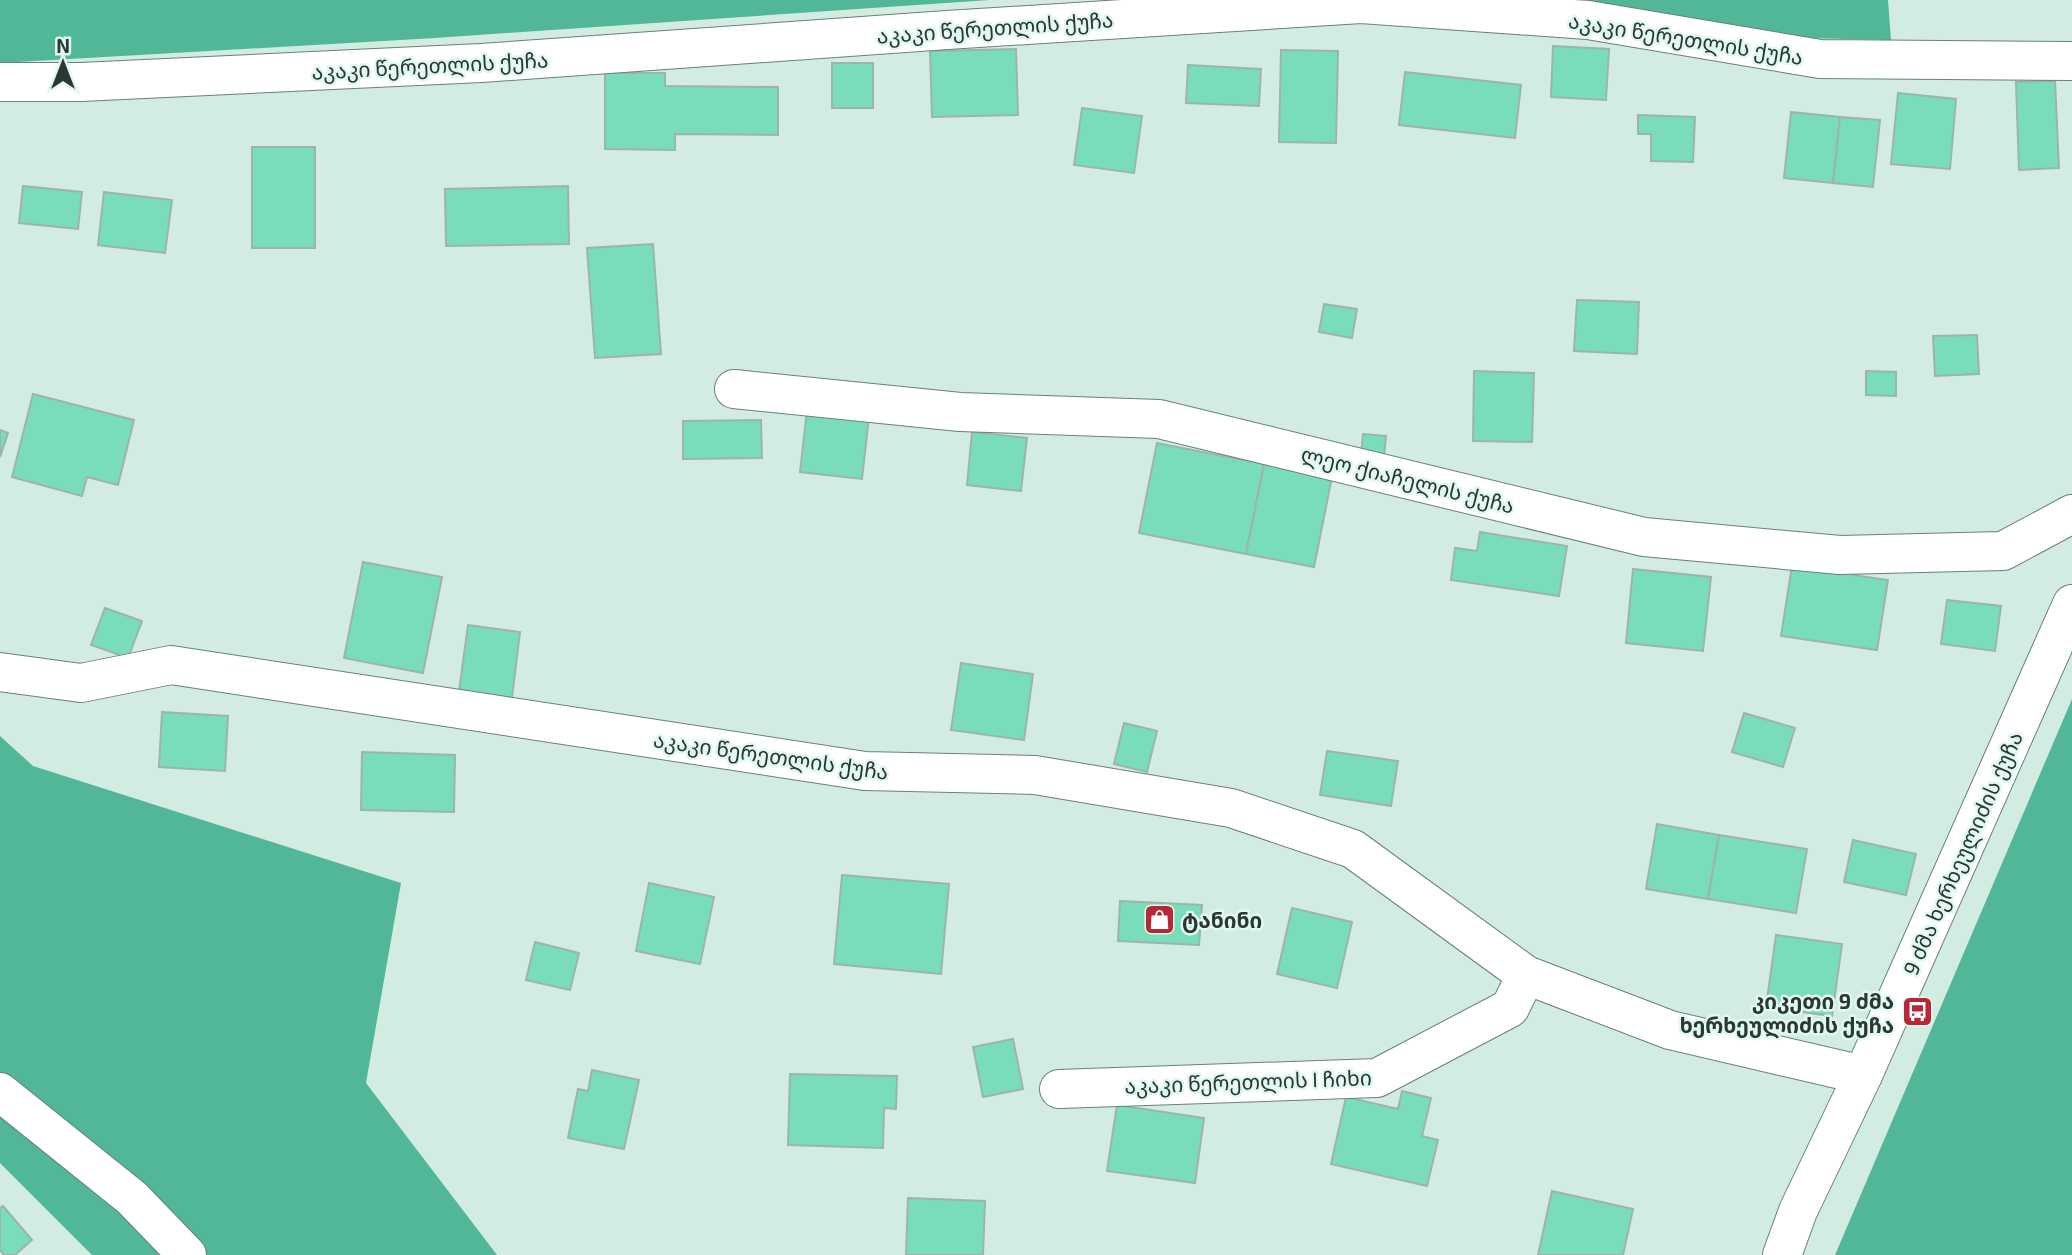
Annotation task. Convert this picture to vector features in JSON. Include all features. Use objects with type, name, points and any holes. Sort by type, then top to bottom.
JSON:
[{"type":"street","name":"აკაკი წერეთლის ქუჩა","points":[[0,82],[81,82],[481,64],[947,30],[1361,4],[1588,20],[1820,60],[2072,61]]},
{"type":"street","name":"ლეო ქიაჩელის ქუჩა","points":[[734,389],[960,412],[1159,419],[1644,537],[1840,555],[2003,551],[2072,514]]},
{"type":"street","name":"9 ძმა ხერხეულიძის ქუჩა","points":[[1782,1255],[1798,1212],[1863,1075],[2072,604]]},
{"type":"street","name":"აკაკი წერეთლის ქუჩა","points":[[0,672],[81,683],[171,665],[865,771],[1035,775],[1231,808],[1353,849],[1526,975],[1670,1030],[1863,1075]]},
{"type":"street","name":"აკაკი წერეთლის I ჩიხი","points":[[1059,1088],[1377,1078],[1510,1007],[1526,975]]},
{"type":"street","points":[[0,1092],[132,1198],[187,1255]]},
{"type":"green space","points":[[0,0],[990,0],[435,38],[0,63]]},
{"type":"green space","points":[[1497,0],[1888,0],[1891,40],[1802,38]]},
{"type":"green space","points":[[2072,699],[2072,1255],[1835,1255]]},
{"type":"green space","points":[[0,736],[33,766],[401,883],[366,1083],[497,1255],[92,1255],[0,1163]]},
{"type":"building","points":[[1553,46],[1609,49],[1606,100],[1551,97]]},
{"type":"building","points":[[1016,49],[1018,115],[932,117],[930,51]]},
{"type":"building","points":[[1281,50],[1338,51],[1336,143],[1279,142]]},
{"type":"building","points":[[832,63],[873,63],[873,108],[832,108]]},
{"type":"building","points":[[1188,65],[1261,69],[1259,106],[1186,103]]},
{"type":"building","points":[[1405,72],[1521,85],[1515,138],[1399,125]]},
{"type":"building","points":[[605,73],[665,73],[665,86],[778,87],[778,135],[675,134],[675,150],[605,149]]},
{"type":"building","points":[[2055,81],[2059,168],[2019,170],[2016,82]]},
{"type":"building","points":[[1898,93],[1956,99],[1950,169],[1891,164]]},
{"type":"building","points":[[1082,108],[1142,116],[1134,173],[1074,165]]},
{"type":"building","points":[[1791,112],[1840,117],[1833,183],[1784,178]]},
{"type":"building","points":[[1638,115],[1695,117],[1693,162],[1651,161],[1651,134],[1638,134]]},
{"type":"building","points":[[1840,117],[1880,120],[1873,187],[1833,183]]},
{"type":"building","points":[[252,147],[315,147],[315,248],[252,248]]},
{"type":"building","points":[[23,186],[82,192],[78,229],[19,223]]},
{"type":"building","points":[[568,186],[569,244],[446,246],[445,189]]},
{"type":"building","points":[[104,192],[172,200],[165,253],[98,245]]},
{"type":"building","points":[[653,244],[661,354],[595,358],[587,248]]},
{"type":"building","points":[[1577,300],[1639,302],[1637,354],[1574,351]]},
{"type":"building","points":[[1324,304],[1357,309],[1352,338],[1319,332]]},
{"type":"building","points":[[1977,335],[1979,374],[1935,376],[1933,336]]},
{"type":"building","points":[[1474,371],[1534,373],[1532,442],[1473,441]]},
{"type":"building","points":[[1866,371],[1896,372],[1896,396],[1866,395]]},
{"type":"building","points":[[33,394],[134,420],[118,485],[87,477],[82,496],[12,477]]},
{"type":"building","points":[[807,410],[869,417],[862,479],[800,472]]},
{"type":"building","points":[[761,420],[762,458],[683,459],[683,421]]},
{"type":"building","points":[[0,430],[8,433],[0,457]]},
{"type":"building","points":[[972,432],[1027,438],[1021,491],[967,485]]},
{"type":"building","points":[[1363,434],[1386,436],[1383,468],[1360,466]]},
{"type":"building","points":[[1157,443],[1264,464],[1246,554],[1139,533]]},
{"type":"building","points":[[1264,464],[1332,477],[1314,567],[1246,554]]},
{"type":"building","points":[[1480,532],[1567,546],[1559,596],[1451,580],[1455,548],[1477,551]]},
{"type":"building","points":[[363,562],[442,577],[423,673],[344,658]]},
{"type":"building","points":[[1792,566],[1888,580],[1877,650],[1781,636]]},
{"type":"building","points":[[1633,569],[1711,577],[1703,651],[1626,643]]},
{"type":"building","points":[[1947,600],[2001,606],[1995,651],[1941,644]]},
{"type":"building","points":[[105,608],[142,621],[128,658],[91,645]]},
{"type":"building","points":[[468,625],[520,632],[512,698],[459,691]]},
{"type":"building","points":[[961,663],[1033,674],[1024,740],[951,730]]},
{"type":"building","points":[[162,712],[228,716],[225,771],[159,767]]},
{"type":"building","points":[[1744,713],[1795,728],[1783,767],[1732,752]]},
{"type":"building","points":[[1124,723],[1157,731],[1147,772],[1114,764]]},
{"type":"building","points":[[1327,751],[1398,761],[1391,806],[1320,795]]},
{"type":"building","points":[[362,752],[455,755],[454,812],[361,810]]},
{"type":"building","points":[[1657,824],[1719,835],[1708,899],[1646,889]]},
{"type":"building","points":[[1719,835],[1807,849],[1796,913],[1708,899]]},
{"type":"building","points":[[1853,840],[1916,854],[1906,895],[1844,882]]},
{"type":"building","points":[[842,875],[949,884],[941,974],[834,964]]},
{"type":"building","points":[[649,883],[714,897],[700,964],[636,951]]},
{"type":"building","points":[[1120,901],[1202,905],[1199,945],[1118,941]]},
{"type":"building","points":[[1292,908],[1352,922],[1337,988],[1277,974]]},
{"type":"building","points":[[1776,935],[1842,944],[1832,1016],[1766,1007]]},
{"type":"building","points":[[535,942],[579,953],[570,990],[526,980]]},
{"type":"building","points":[[1013,1039],[1023,1089],[983,1097],[973,1047]]},
{"type":"building","points":[[592,1070],[639,1080],[624,1149],[568,1138],[578,1089],[588,1091]]},
{"type":"building","points":[[790,1074],[897,1076],[896,1109],[884,1108],[883,1148],[788,1145]]},
{"type":"building","points":[[1402,1091],[1431,1098],[1422,1136],[1438,1140],[1427,1186],[1331,1164],[1346,1097],[1398,1109]]},
{"type":"building","points":[[1117,1105],[1204,1118],[1195,1183],[1107,1171]]},
{"type":"building","points":[[1552,1191],[1633,1209],[1623,1255],[1538,1255]]},
{"type":"building","points":[[908,1198],[985,1201],[983,1255],[906,1255]]},
{"type":"building","points":[[3,1206],[32,1240],[15,1255],[4,1255],[0,1250],[0,1208]]},
{"type":"place","name":"ტანინი","points":[[1159,919]]},
{"type":"place","name":"კიკეთი 9 ძმა ხერხეულიძის ქუჩა","points":[[1917,1012]]}]
